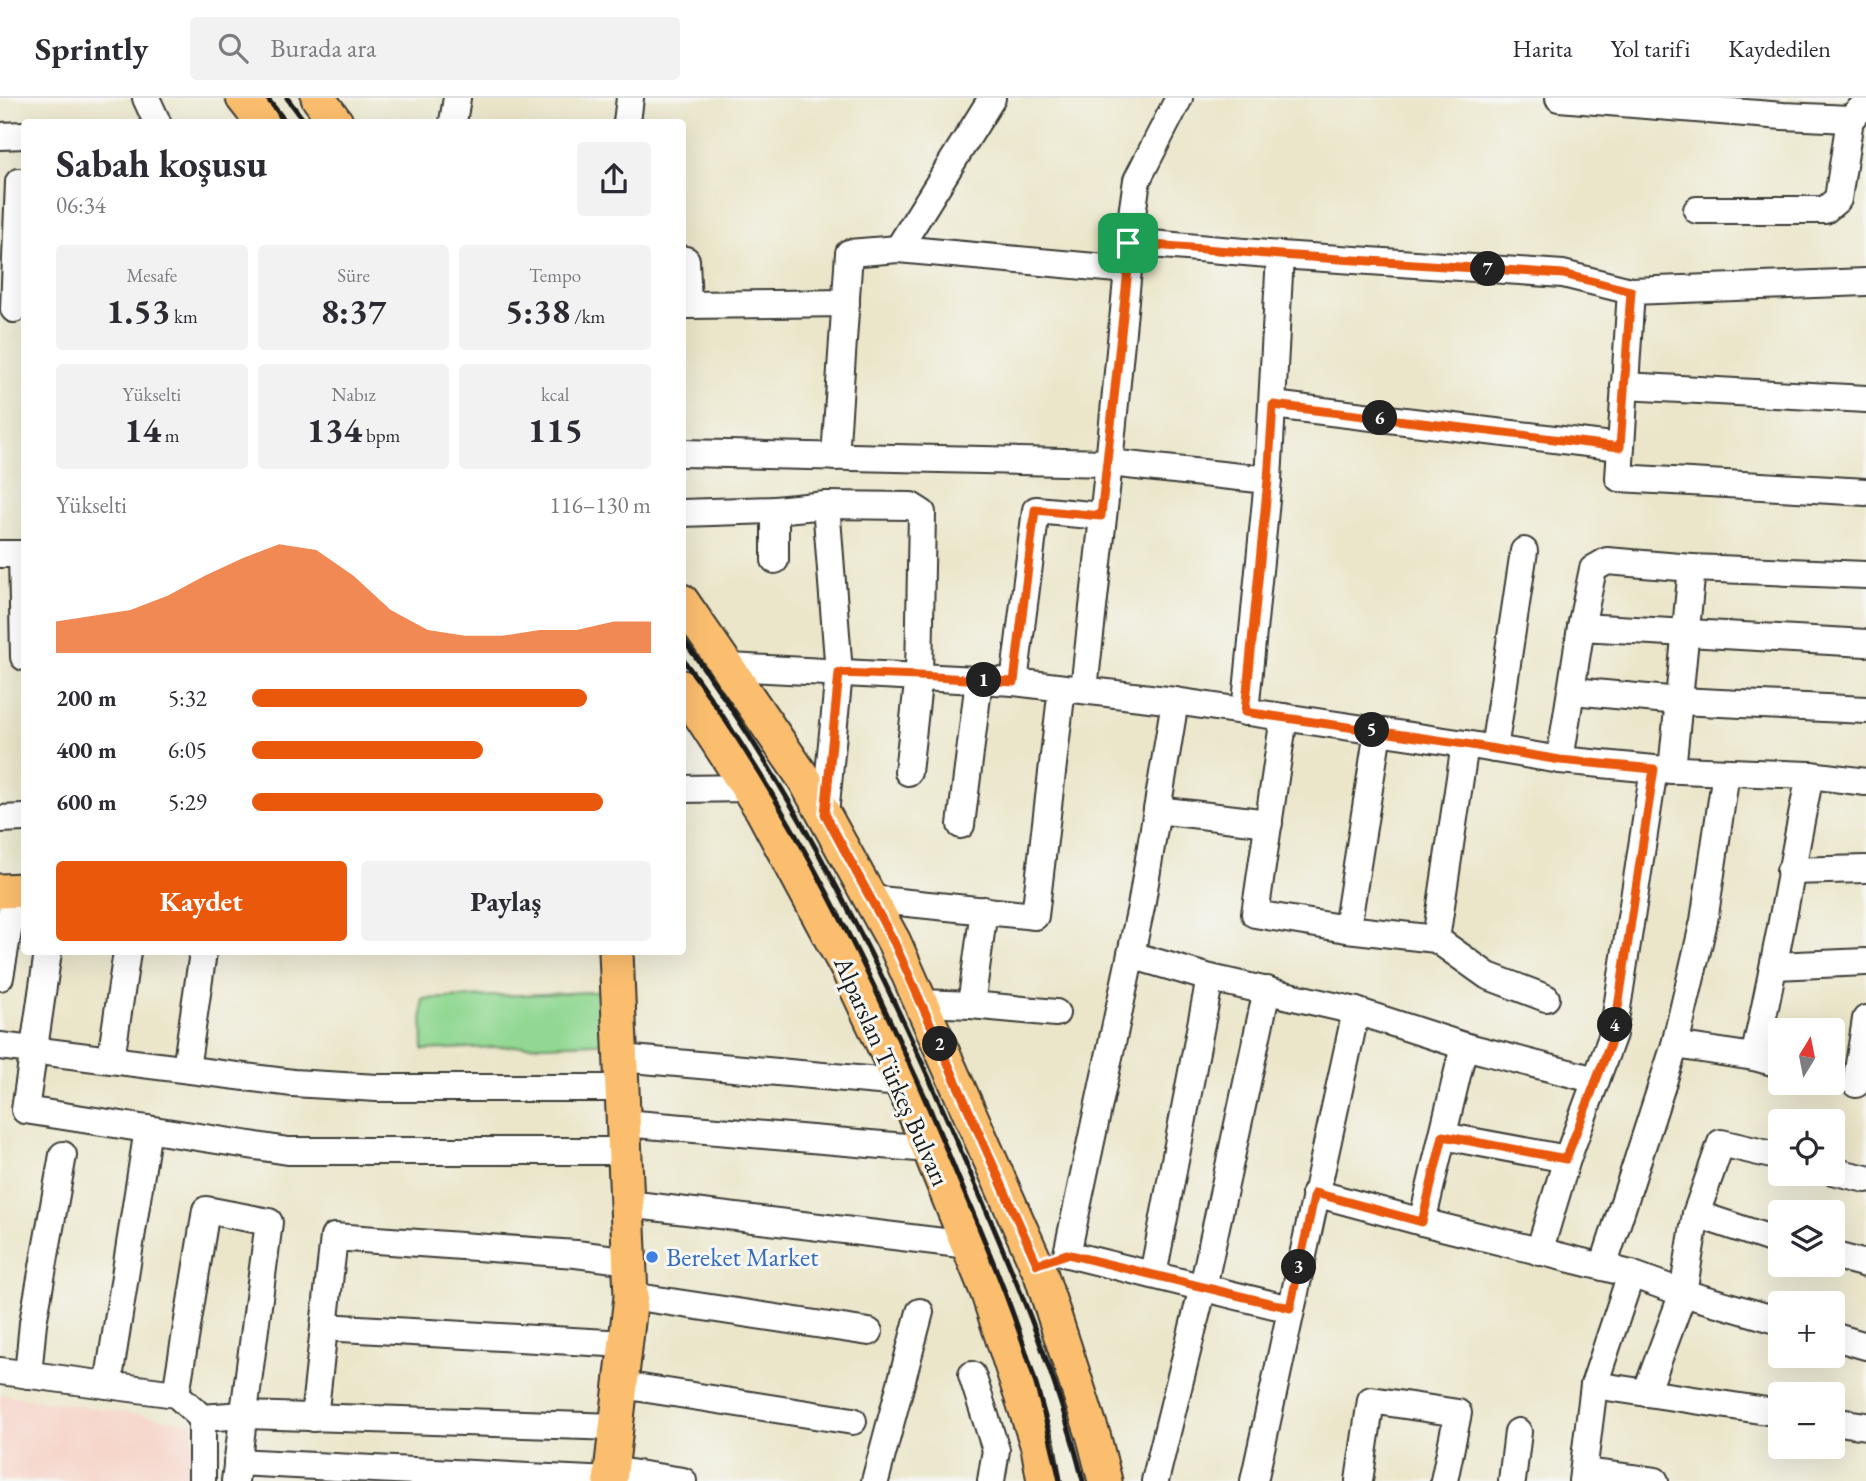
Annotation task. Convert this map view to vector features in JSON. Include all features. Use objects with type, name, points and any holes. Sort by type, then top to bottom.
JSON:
[{"type":"main road","points":[[243,98],[260,119]]},
{"type":"main road","points":[[318,98],[334,119]]},
{"type":"main road","name":"Alparslan Türkeş Bulvarı","points":[[686,606],[730,667],[825,814],[894,942],[922,1003],[1052,1259],[1105,1481]]},
{"type":"main road","name":"Alparslan Türkeş Bulvarı","points":[[686,693],[748,788],[848,970],[901,1083],[988,1294],[1038,1447],[1044,1481]]},
{"type":"main road","points":[[611,1477],[631,1296],[617,955]]},
{"type":"street","points":[[146,98],[156,119]]},
{"type":"street","points":[[454,119],[457,98]]},
{"type":"street","points":[[628,119],[631,98]]},
{"type":"street","points":[[898,249],[992,98]]},
{"type":"street","points":[[870,899],[1035,916],[1109,463],[1128,270],[1128,243],[1137,180],[1179,98]]},
{"type":"street","points":[[1559,98],[1858,111],[1838,199],[1825,210],[1697,210]]},
{"type":"street","points":[[0,136],[21,135]]},
{"type":"street","points":[[13,309],[19,182]]},
{"type":"street","points":[[1128,243],[1563,274],[1631,291],[1866,282]]},
{"type":"street","points":[[835,457],[849,253],[898,249],[1128,270]]},
{"type":"street","points":[[1245,712],[1268,480],[1280,255]]},
{"type":"street","points":[[686,260],[688,305],[846,303]]},
{"type":"street","points":[[1631,291],[1619,478],[1866,492]]},
{"type":"street","points":[[1624,386],[1866,399]]},
{"type":"street","points":[[1273,405],[1620,447]]},
{"type":"street","points":[[686,453],[1109,463],[1268,480]]},
{"type":"street","points":[[825,814],[839,673],[826,505]]},
{"type":"street","points":[[686,513],[775,510],[826,505],[911,506],[922,513],[919,676],[908,772]]},
{"type":"street","points":[[775,510],[775,560]]},
{"type":"street","points":[[1014,682],[1035,510],[1101,516]]},
{"type":"street","points":[[1494,749],[1524,551]]},
{"type":"street","points":[[0,554],[21,554]]},
{"type":"street","points":[[1560,760],[1593,569],[1607,561],[1692,568],[1866,575]]},
{"type":"street","points":[[1539,1252],[1566,1159],[1614,1034],[1678,701],[1692,568]]},
{"type":"street","points":[[1581,627],[1866,643]]},
{"type":"street","points":[[730,667],[1014,682],[1175,701],[1560,760],[1663,769],[1810,775],[1866,782]]},
{"type":"street","points":[[961,825],[979,680]]},
{"type":"street","points":[[1573,691],[1678,701],[1866,710]]},
{"type":"street","points":[[1175,701],[1131,955],[1052,1259],[1153,1275],[1290,1308]]},
{"type":"street","points":[[1284,717],[1255,914],[1347,929],[1436,939],[1488,976],[1546,998]]},
{"type":"street","points":[[1347,929],[1378,731]]},
{"type":"street","points":[[1436,939],[1465,744]]},
{"type":"street","points":[[1603,1267],[1675,1045],[1704,921],[1726,772]]},
{"type":"street","points":[[1754,1057],[1775,966],[1790,871],[1810,775]]},
{"type":"street","points":[[686,789],[748,788]]},
{"type":"street","points":[[1157,810],[1269,823]]},
{"type":"street","points":[[0,819],[21,818]]},
{"type":"street","points":[[1790,871],[1866,869]]},
{"type":"street","points":[[0,977],[13,891]]},
{"type":"street","points":[[971,1005],[984,910]]},
{"type":"street","points":[[48,955],[25,1110],[288,1151],[625,1137],[929,1149]]},
{"type":"street","points":[[111,1059],[127,955]]},
{"type":"street","points":[[186,1069],[203,955]]},
{"type":"street","points":[[1131,955],[1210,978],[1356,1011],[1464,1046],[1596,1080]]},
{"type":"street","points":[[1775,966],[1866,962]]},
{"type":"street","points":[[1153,1275],[1210,978]]},
{"type":"street","points":[[1155,1481],[1203,1287],[1267,990]]},
{"type":"street","points":[[922,1003],[1056,1013]]},
{"type":"street","points":[[1254,1481],[1356,1011]]},
{"type":"street","points":[[1852,1082],[1866,1019]]},
{"type":"street","points":[[1675,1045],[1768,1061]]},
{"type":"street","points":[[0,1046],[293,1083],[377,1087],[622,1073],[901,1083]]},
{"type":"street","points":[[1422,1222],[1464,1046]]},
{"type":"street","points":[[108,1385],[148,1129]]},
{"type":"street","points":[[1443,1136],[1566,1159]]},
{"type":"street","points":[[1647,1393],[1683,1293],[1696,1214],[1721,1143],[1768,1154]]},
{"type":"street","points":[[28,1375],[33,1323],[63,1155]]},
{"type":"street","points":[[1845,1174],[1866,1179]]},
{"type":"street","points":[[1315,1193],[1631,1274],[1683,1293],[1768,1318]]},
{"type":"street","points":[[628,1204],[968,1245]]},
{"type":"street","points":[[176,1394],[206,1210],[269,1222],[236,1472],[611,1477],[684,1481]]},
{"type":"street","points":[[1696,1214],[1768,1238]]},
{"type":"street","points":[[314,1418],[334,1237],[576,1254],[630,1261]]},
{"type":"street","points":[[1845,1258],[1866,1264]]},
{"type":"street","points":[[1631,1274],[1594,1385],[1583,1477],[1656,1481]]},
{"type":"street","points":[[631,1296],[869,1332]]},
{"type":"street","points":[[875,1481],[920,1312]]},
{"type":"street","points":[[324,1327],[626,1344]]},
{"type":"street","points":[[1845,1340],[1866,1346]]},
{"type":"street","points":[[0,1371],[176,1394],[202,1418],[243,1415],[617,1427]]},
{"type":"street","points":[[972,1375],[996,1450],[991,1481]]},
{"type":"street","points":[[622,1385],[853,1421]]},
{"type":"street","points":[[1594,1385],[1768,1411]]},
{"type":"street","points":[[1359,1481],[1371,1400],[1458,1413],[1444,1481]]},
{"type":"street","points":[[202,1418],[202,1481]]},
{"type":"street","points":[[1845,1423],[1866,1426]]},
{"type":"street","points":[[1512,1481],[1518,1432]]},
{"type":"shaded area","points":[[0,1394],[193,1423],[193,1481],[0,1481]]},
{"type":"green space","points":[[615,991],[618,1042],[423,1050],[422,999]]},
{"type":"railway","points":[[267,98],[284,119]]},
{"type":"railway","points":[[287,98],[303,119]]},
{"type":"railway","points":[[686,644],[766,762],[804,827],[905,1026],[1016,1280],[1060,1400],[1083,1481]]},
{"type":"railway","points":[[686,664],[760,773],[795,833],[889,1019],[945,1146],[1009,1304],[1037,1388],[1060,1481]]},
{"type":"place","name":"Bereket Market","points":[[652,1257]]},
{"type":"route","points":[[1128,243],[1563,274],[1631,291],[1620,447],[1273,405],[1245,712],[1560,760],[1654,769],[1614,1034],[1566,1159],[1443,1136],[1422,1222],[1315,1193],[1290,1308],[1067,1254],[1037,1264],[894,942],[825,814],[839,673],[1014,682],[1035,510],[1101,516],[1109,463],[1128,270],[1128,243]]}]
